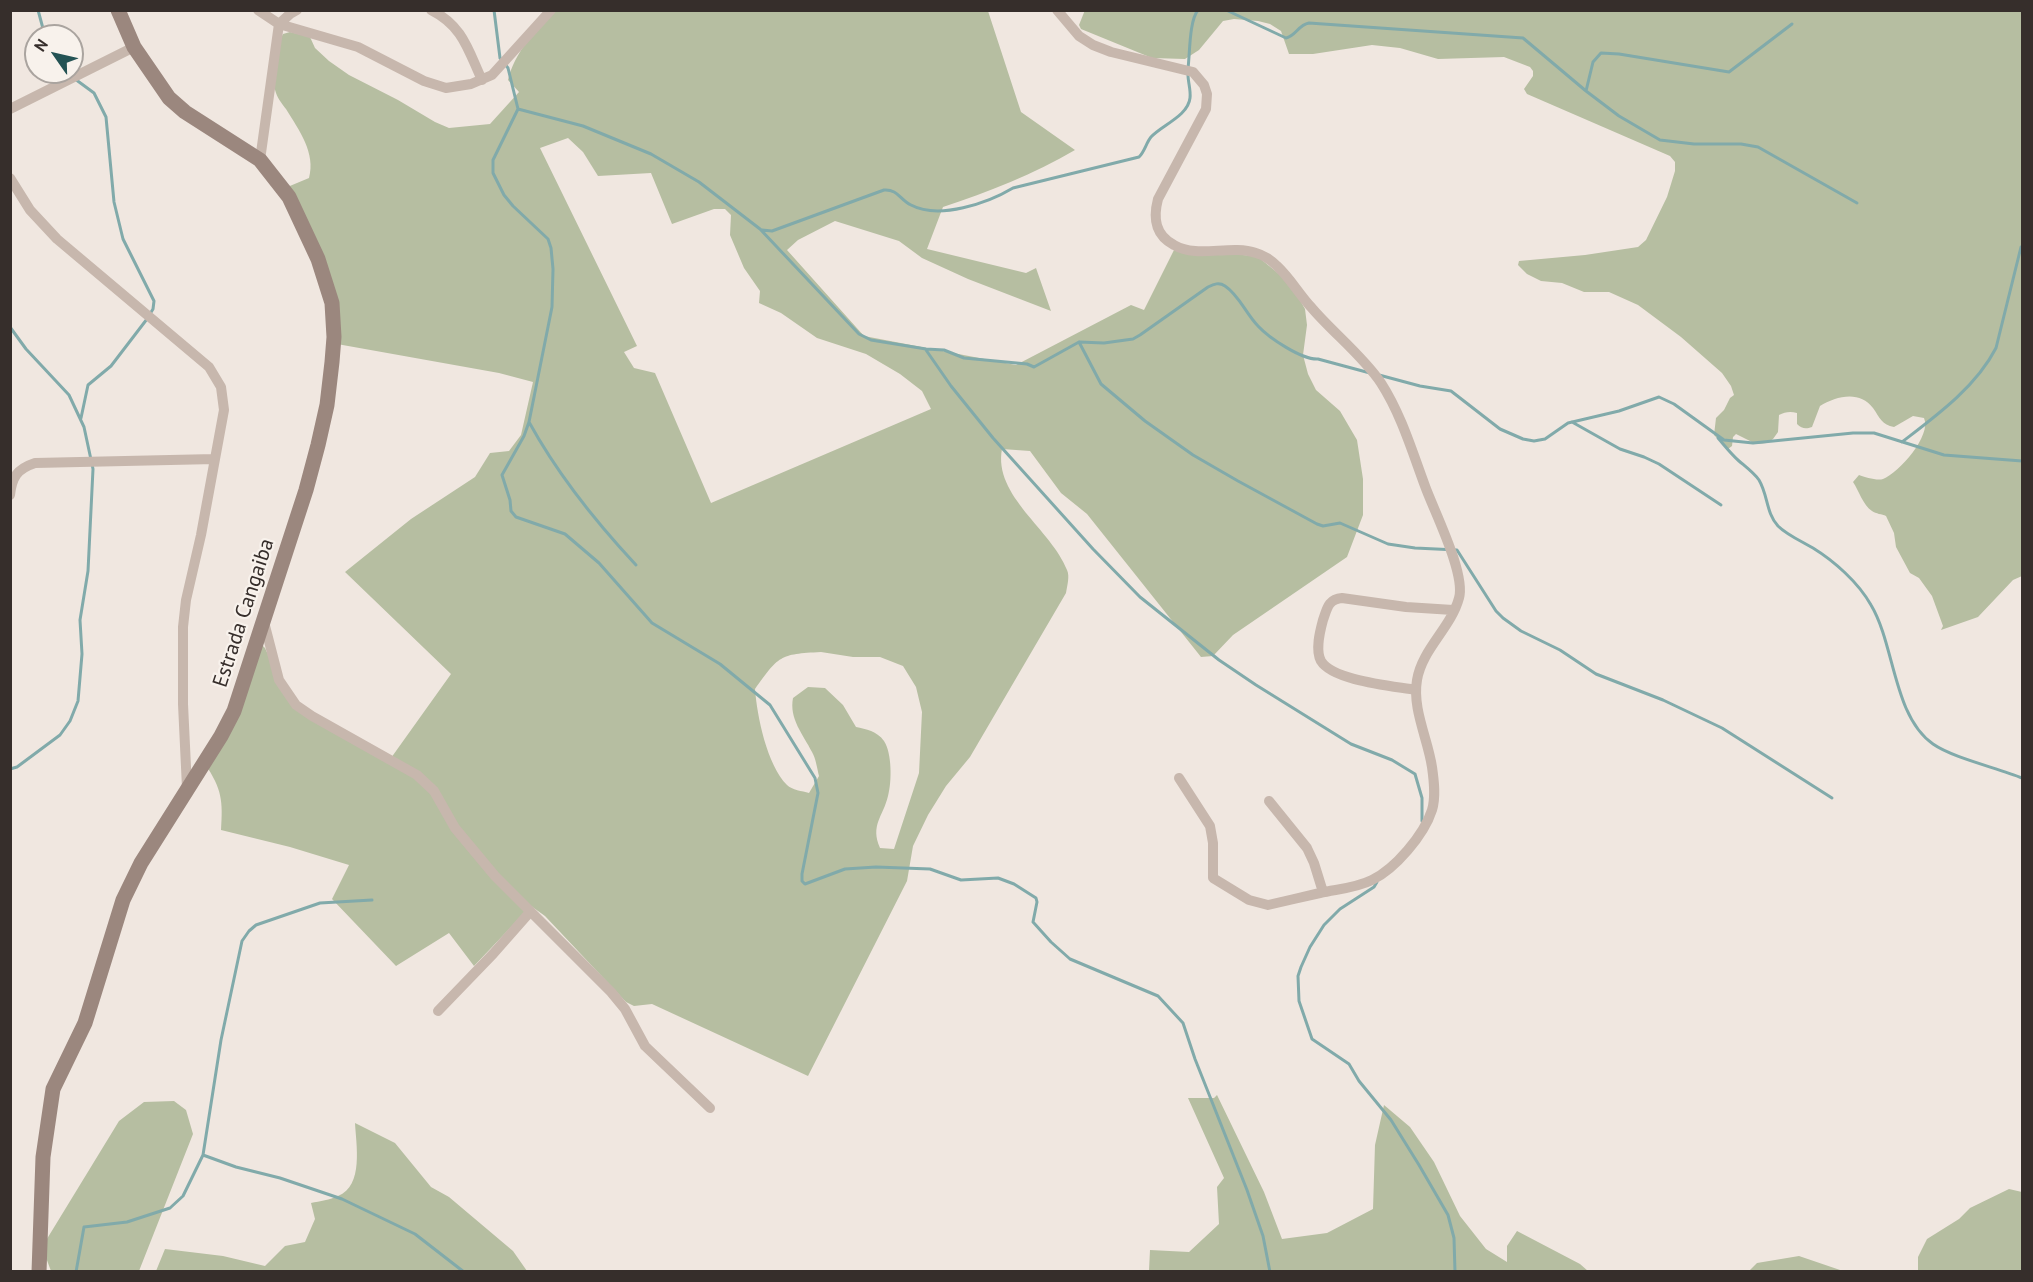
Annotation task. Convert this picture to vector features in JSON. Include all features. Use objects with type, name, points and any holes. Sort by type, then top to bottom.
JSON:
[{"type":"street","name":"Estrada Cangaiba","points":[[39,1272],[43,1157],[53,1089],[85,1023],[123,900],[141,863],[222,736],[234,711],[306,490],[327,405],[334,337],[332,303],[318,259],[289,196],[260,160],[185,112],[169,98],[134,47],[118,10]]},
{"type":"street","points":[[258,10],[279,24],[358,47],[436,85],[458,87],[482,80],[499,69],[551,10]]},
{"type":"street","points":[[260,160],[279,24],[297,10]]},
{"type":"street","points":[[431,10],[454,25],[482,80]]},
{"type":"street","points":[[1057,10],[1079,36],[1093,45],[1130,57],[1186,69],[1198,76],[1207,94],[1206,109],[1158,199],[1155,212],[1156,226],[1167,240],[1180,248],[1199,251],[1247,250],[1268,259],[1278,266],[1310,307],[1379,381],[1407,437],[1453,558],[1460,589],[1459,600],[1418,673],[1416,690],[1433,773],[1432,810],[1415,840],[1390,869],[1372,880],[1351,888],[1262,905],[1217,882],[1212,873],[1213,843],[1210,826],[1179,778]]},
{"type":"street","points":[[10,109],[134,47]]},
{"type":"street","points":[[10,178],[30,210],[57,239],[170,333],[213,372],[221,387],[224,403],[183,627],[183,704],[187,789]]},
{"type":"street","points":[[10,495],[15,473],[24,466],[35,463],[215,459]]},
{"type":"street","points":[[1416,690],[1342,675],[1325,666],[1320,660],[1318,651],[1328,604],[1336,598],[1341,598],[1406,607],[1453,610]]},
{"type":"street","points":[[264,619],[276,671],[290,698],[304,711],[397,763],[426,782],[442,802],[455,828],[469,846],[530,912],[618,1000],[645,1046],[710,1108]]},
{"type":"street","points":[[1269,801],[1306,848],[1314,863],[1323,892]]},
{"type":"street","points":[[438,1011],[499,949],[530,912]]},
{"type":"green space","points":[[1085,10],[2022,11],[2022,576],[2013,580],[1978,617],[1941,630],[1943,626],[1932,596],[1919,578],[1910,573],[1896,547],[1894,533],[1886,516],[1875,513],[1869,508],[1853,482],[1859,475],[1883,479],[1905,462],[1923,434],[1924,418],[1913,416],[1894,427],[1890,426],[1884,423],[1868,402],[1855,397],[1840,397],[1820,406],[1812,427],[1801,427],[1797,424],[1797,413],[1785,413],[1779,415],[1778,432],[1767,443],[1756,444],[1736,434],[1733,437],[1732,446],[1728,449],[1714,435],[1716,418],[1734,395],[1731,386],[1722,373],[1681,337],[1638,305],[1609,292],[1584,292],[1562,283],[1541,281],[1527,274],[1518,265],[1519,261],[1638,247],[1646,240],[1667,197],[1675,171],[1675,162],[1670,156],[1527,94],[1524,89],[1533,76],[1530,67],[1504,57],[1438,59],[1400,48],[1372,45],[1313,54],[1289,54],[1281,31],[1270,24],[1234,19],[1223,21],[1199,50],[1185,59],[1152,58],[1081,29],[1079,25]]},
{"type":"green space","points":[[551,11],[988,11],[1021,112],[1075,150],[1010,182],[943,207],[927,249],[1026,273],[1036,268],[1051,311],[968,279],[922,258],[899,241],[835,221],[798,240],[787,250],[864,336],[1016,365],[1131,305],[1144,310],[1174,250],[1257,256],[1290,283],[1305,309],[1307,325],[1303,355],[1308,374],[1316,390],[1340,411],[1357,440],[1363,479],[1363,515],[1347,557],[1233,635],[1213,656],[1201,657],[1087,514],[1061,493],[1030,451],[1002,449],[1002,466],[1006,482],[1060,555],[1068,572],[1066,593],[970,757],[946,786],[928,815],[913,846],[907,881],[808,1076],[652,1004],[634,1006],[626,1002],[545,916],[531,906],[474,966],[449,933],[396,966],[332,899],[349,865],[290,847],[221,830],[220,796],[215,781],[205,764],[258,641],[265,648],[276,672],[299,705],[391,758],[451,674],[345,572],[411,519],[475,477],[490,453],[509,451],[521,435],[533,382],[499,373],[337,344],[335,316],[285,188],[309,178],[311,169],[305,142],[276,93],[274,71],[280,40],[283,34],[290,32],[310,37],[315,48],[349,75],[449,128],[490,124],[519,92],[508,80],[511,70],[526,43]],"holes":[[[568,138],[583,152],[598,176],[651,173],[672,224],[714,209],[725,209],[731,215],[730,235],[744,268],[760,291],[759,303],[781,313],[817,338],[866,354],[900,374],[922,391],[931,409],[711,503],[655,373],[634,368],[624,352],[637,346],[540,148]],[[821,652],[853,657],[880,657],[903,666],[916,687],[922,712],[919,773],[894,849],[880,848],[876,833],[890,783],[890,760],[887,746],[875,733],[856,727],[843,705],[825,688],[808,687],[793,698],[795,720],[813,755],[819,776],[809,793],[787,785],[774,765],[764,740],[755,689],[775,663],[781,659],[796,654]]]},
{"type":"green space","points":[[1217,1095],[1264,1192],[1282,1239],[1327,1233],[1373,1209],[1375,1145],[1384,1105],[1410,1127],[1434,1162],[1460,1216],[1486,1249],[1507,1262],[1507,1246],[1517,1231],[1580,1264],[1588,1271],[1149,1271],[1150,1250],[1189,1252],[1219,1224],[1217,1187],[1224,1178],[1188,1098],[1214,1098]]},
{"type":"green space","points":[[174,1101],[186,1110],[193,1134],[139,1271],[51,1271],[42,1247],[119,1121],[144,1102]]},
{"type":"green space","points":[[355,1123],[395,1143],[431,1187],[449,1197],[513,1251],[527,1271],[156,1271],[165,1249],[223,1256],[265,1266],[285,1246],[305,1242],[315,1219],[311,1203],[338,1196],[352,1183],[357,1164]]},
{"type":"green space","points":[[2009,1189],[2022,1192],[2022,1271],[1918,1271],[1918,1257],[1927,1239],[1959,1219],[1970,1208]]},
{"type":"green space","points":[[1799,1256],[1843,1271],[1749,1271],[1757,1263]]},
{"type":"waterway","points":[[38,10],[42,24]]},
{"type":"waterway","points":[[494,10],[500,58],[508,68],[518,109],[493,160],[493,173],[504,195],[513,206],[548,239],[553,269],[552,307],[529,422],[524,436],[502,475],[511,511],[516,517],[565,534],[599,563],[652,623],[720,664],[770,705],[815,778],[818,793],[802,874],[802,881],[805,884],[845,869],[876,867],[930,869],[961,880],[998,878],[1014,884],[1036,898],[1033,922],[1070,959],[1158,996],[1183,1023],[1247,1190],[1263,1236],[1270,1272]]},
{"type":"waterway","points":[[1188,68],[1191,29],[1198,10]]},
{"type":"waterway","points":[[1226,10],[1286,38],[1309,23],[1523,38],[1619,116],[1660,140],[1758,147],[1857,203]]},
{"type":"waterway","points":[[1586,91],[1593,62],[1601,53],[1729,72],[1792,24]]},
{"type":"waterway","points":[[762,230],[772,231],[884,190],[893,191],[907,203],[922,209],[935,211],[963,208],[1003,194],[1013,188],[1139,157],[1151,137],[1185,110],[1190,95],[1188,75]]},
{"type":"waterway","points":[[82,84],[94,93],[106,117],[114,202],[123,239],[154,301],[150,314]]},
{"type":"waterway","points":[[518,109],[583,126],[651,154],[699,182],[760,229],[859,334],[871,340],[944,350],[964,358],[1027,364],[1034,367],[1079,342],[1104,343],[1133,339],[1208,287],[1219,284],[1234,294],[1263,331],[1286,347],[1303,356],[1370,373]]},
{"type":"waterway","points":[[1902,442],[1954,400],[1988,362],[1996,348],[2021,247]]},
{"type":"waterway","points":[[81,418],[88,385],[111,366],[147,319]]},
{"type":"waterway","points":[[10,327],[26,349],[69,395],[84,427],[93,469],[88,571],[80,620],[82,654],[78,701],[70,721],[60,735],[17,767],[10,769]]},
{"type":"waterway","points":[[1079,342],[1101,384],[1145,421],[1193,455],[1317,524],[1323,526],[1340,523],[1388,544],[1457,550],[1496,611],[1521,631],[1560,650],[1596,674],[1663,700],[1722,728],[1832,798]]},
{"type":"waterway","points":[[926,350],[951,386],[993,438],[1093,549],[1140,597],[1219,660],[1256,685],[1351,744],[1392,760],[1415,774],[1422,798],[1422,821]]},
{"type":"waterway","points":[[1379,375],[1420,386],[1451,391],[1500,429],[1534,441],[1545,439],[1568,423],[1619,411],[1659,397],[1674,404],[1724,440],[1753,443],[1874,433],[1944,455],[2022,461]]},
{"type":"waterway","points":[[529,422],[552,460],[578,496],[636,565]]},
{"type":"waterway","points":[[1572,422],[1620,449],[1659,464],[1721,505]]},
{"type":"waterway","points":[[1718,438],[1733,456],[1759,480],[1771,515],[1778,526],[1829,559],[1866,596],[1879,621],[1902,698],[1920,732],[1933,744],[1952,754],[2022,778]]},
{"type":"waterway","points":[[1377,882],[1374,887],[1340,909],[1324,925],[1310,947],[1298,976],[1299,1001],[1312,1039],[1349,1064],[1359,1081],[1391,1120],[1448,1215],[1454,1238],[1455,1272]]},
{"type":"waterway","points":[[76,1272],[84,1227],[127,1222],[170,1208],[183,1196],[203,1155],[221,1040],[242,941],[249,931],[256,925],[320,903],[372,900]]},
{"type":"waterway","points":[[203,1155],[342,1199],[415,1234],[464,1272]]}]
